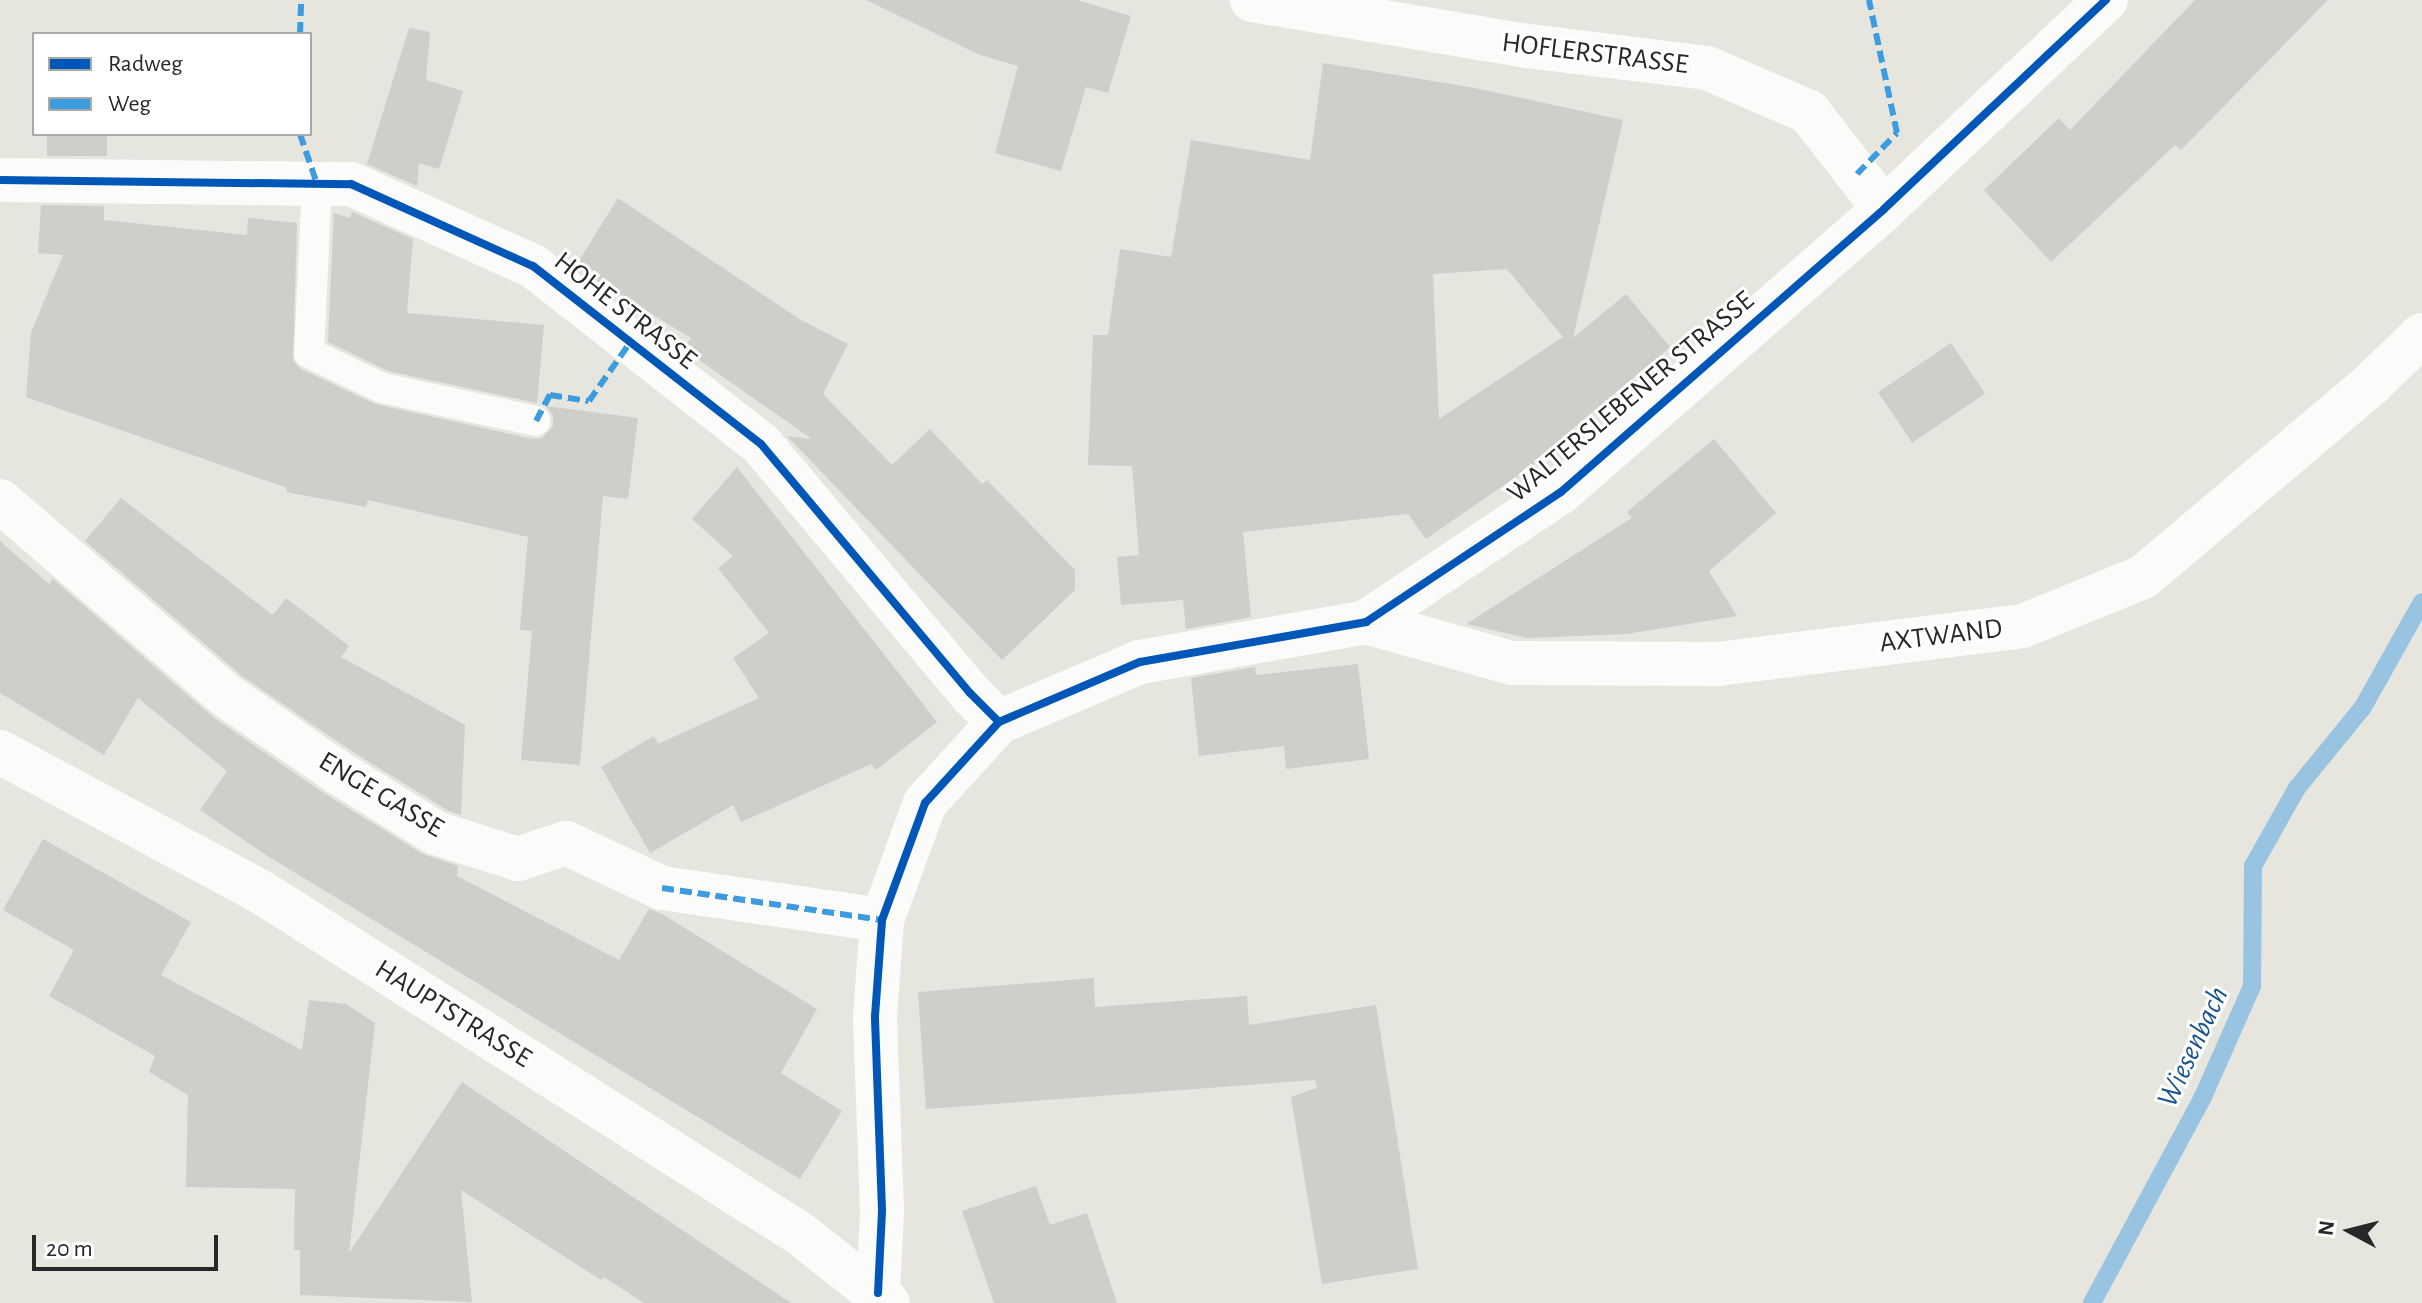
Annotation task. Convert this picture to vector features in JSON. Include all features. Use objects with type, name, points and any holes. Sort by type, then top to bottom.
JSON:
[{"type":"street","name":"HOFLERSTRASSE","points":[[1252,0],[1520,45],[1707,68],[1809,112],[1884,209]]},
{"type":"street","name":"WALTERSLEBENER STRASSE","points":[[883,1298],[875,1016],[882,920],[925,803],[999,722],[1140,662],[1366,622],[1561,492],[1884,209],[2106,0]]},
{"type":"street","name":"HOHE STRASSE","points":[[0,180],[351,184],[533,266],[761,444],[970,693],[999,722]]},
{"type":"street","name":"AXTWAND","points":[[1366,622],[1512,663],[1718,664],[2023,626],[2143,577],[2370,385],[2422,335]]},
{"type":"street","name":"ENGE GASSE","points":[[0,501],[227,696],[336,771],[436,833],[518,859],[566,843],[662,888],[882,920]]},
{"type":"street","name":"HAUPTSTRASSE","points":[[0,752],[261,892],[799,1233],[883,1298]]},
{"type":"lane","points":[[317,184],[309,353],[382,388],[536,421]]},
{"type":"building","points":[[866,0],[1077,0],[1131,16],[1108,93],[1086,87],[1061,171],[995,153],[1018,66],[980,55]]},
{"type":"building","points":[[2195,0],[2328,0],[2181,150],[2175,145],[2051,262],[1984,190],[2059,118],[2070,130]]},
{"type":"building","points":[[409,28],[430,32],[426,80],[463,91],[439,169],[419,163],[417,186],[367,164]]},
{"type":"building","points":[[1323,63],[1475,88],[1623,120],[1573,338],[1626,294],[1670,347],[1571,430],[1575,436],[1426,539],[1408,514],[1243,532],[1251,617],[1186,629],[1183,600],[1121,605],[1117,557],[1139,555],[1132,466],[1088,465],[1093,335],[1108,335],[1120,249],[1171,257],[1191,140],[1310,160]],"holes":[[[1507,269],[1563,337],[1439,419],[1433,274]]]},
{"type":"building","points":[[47,136],[107,136],[107,156],[47,156]]},
{"type":"building","points":[[618,198],[801,320],[848,344],[823,394],[892,465],[930,429],[982,484],[987,480],[1075,570],[1075,590],[1002,660],[787,436],[812,439],[683,349],[691,338],[575,267]]},
{"type":"building","points":[[41,205],[104,206],[104,220],[247,235],[248,218],[297,223],[293,361],[301,369],[375,404],[533,439],[542,438],[553,426],[553,415],[546,406],[638,418],[628,499],[603,496],[580,765],[521,760],[532,631],[520,630],[528,537],[368,500],[366,507],[286,492],[287,488],[26,397],[31,333],[63,255],[38,253]]},
{"type":"building","points":[[352,212],[413,239],[407,313],[544,325],[537,403],[388,371],[328,342],[334,213],[350,218]]},
{"type":"building","points":[[1951,343],[1985,394],[1912,443],[1878,392]]},
{"type":"building","points":[[1714,439],[1776,513],[1709,571],[1737,616],[1627,634],[1527,638],[1466,624],[1632,518],[1627,512]]},
{"type":"building","points":[[737,467],[937,722],[876,770],[871,764],[741,822],[733,805],[650,853],[601,767],[654,736],[658,744],[759,698],[733,658],[769,633],[718,568],[733,556],[692,519]]},
{"type":"building","points":[[121,498],[273,615],[286,598],[349,646],[341,657],[465,725],[461,815],[447,810],[350,750],[242,676],[85,541]]},
{"type":"building","points":[[0,541],[49,584],[53,579],[213,717],[322,792],[423,854],[458,866],[457,876],[619,960],[649,909],[660,913],[817,1009],[781,1073],[842,1111],[800,1179],[266,855],[200,810],[227,771],[138,698],[104,755],[0,693]]},
{"type":"building","points":[[1358,664],[1369,759],[1286,769],[1284,746],[1199,756],[1191,678],[1255,667],[1256,675]]},
{"type":"building","points":[[43,839],[191,922],[161,975],[302,1050],[309,1000],[346,1004],[375,1023],[349,1253],[462,1082],[791,1303],[644,1303],[604,1277],[601,1280],[461,1190],[472,1302],[300,1295],[300,1250],[294,1250],[295,1189],[186,1187],[188,1095],[149,1072],[155,1056],[49,996],[74,950],[3,910]]},
{"type":"building","points":[[1094,978],[1095,1007],[1247,996],[1249,1025],[1376,1005],[1418,1269],[1322,1284],[1291,1097],[1317,1088],[1315,1080],[926,1109],[918,992]]},
{"type":"building","points":[[1036,1186],[1050,1225],[1087,1213],[1117,1303],[994,1303],[962,1211]]},
{"type":"waterway","name":"Wiesenbach","points":[[2092,1303],[2202,1099],[2252,986],[2253,866],[2297,788],[2363,707],[2422,602]]},
{"type":"marked path","points":[[300,32],[301,0]]},
{"type":"marked path","points":[[1857,174],[1897,133],[1869,0]]},
{"type":"marked path","points":[[301,136],[317,184]]},
{"type":"marked path","points":[[536,421],[550,395],[589,401],[629,344]]},
{"type":"marked path","points":[[662,888],[882,920]]},
{"type":"cycle path","points":[[878,1293],[882,1210],[875,1016],[882,920],[925,803],[999,722],[1140,662],[1366,622],[1561,492],[1884,209],[2106,0]]},
{"type":"cycle path","points":[[0,180],[351,184],[533,266],[761,444],[970,693],[999,722]]}]
